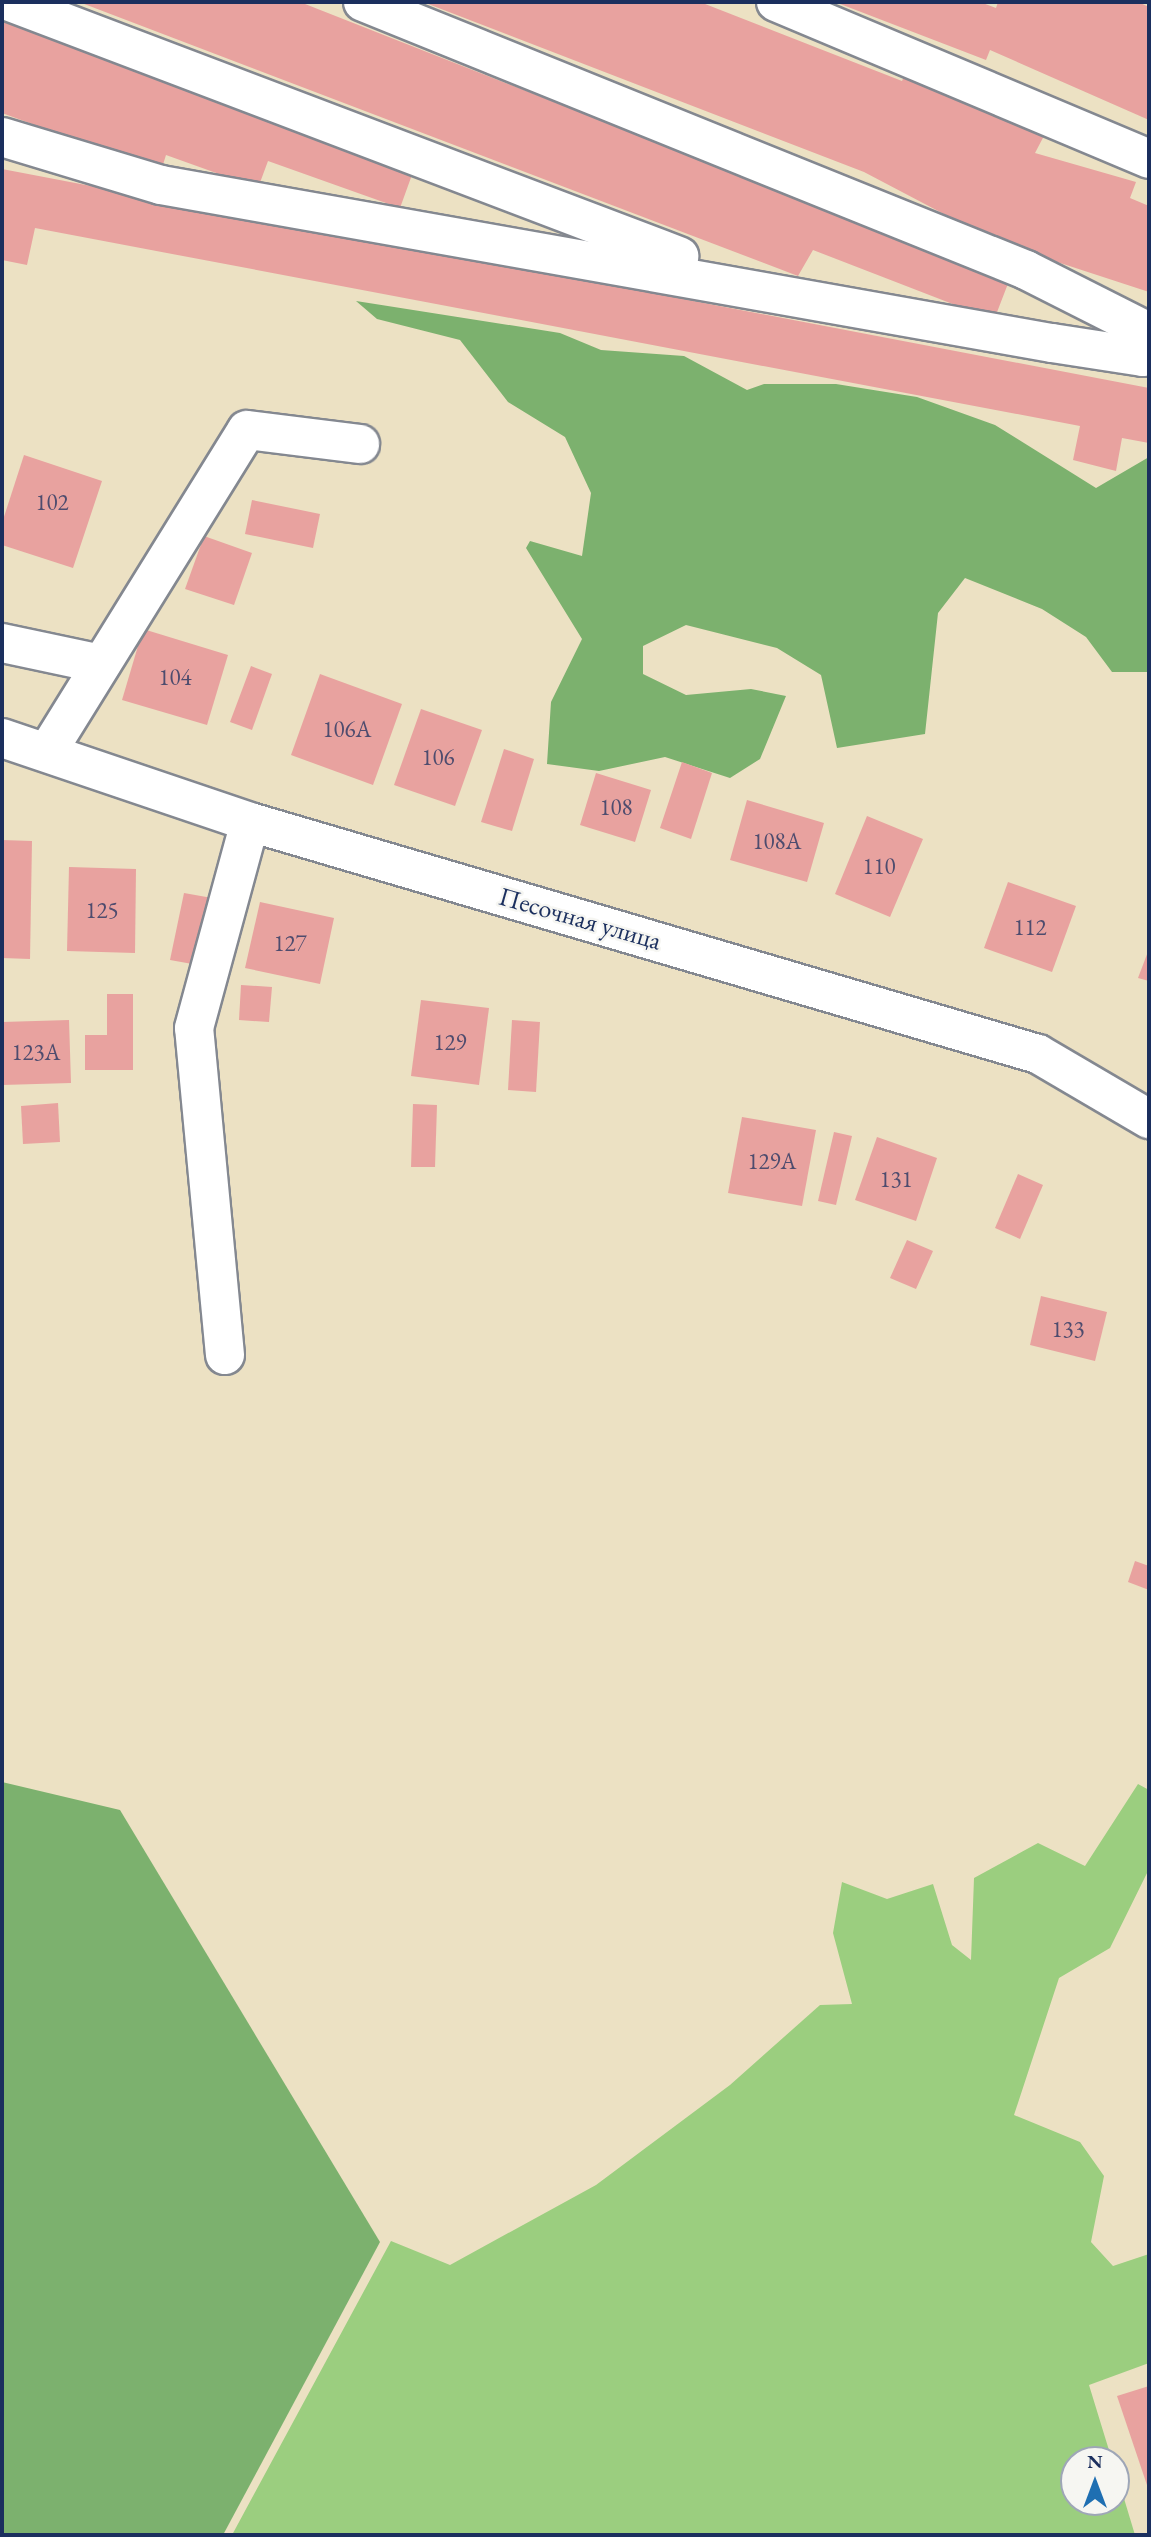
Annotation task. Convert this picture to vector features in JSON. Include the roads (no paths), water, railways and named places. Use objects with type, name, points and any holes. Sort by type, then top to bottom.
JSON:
[{"type":"street","points":[[10,2],[760,287]]},
{"type":"street","points":[[363,2],[1026,270],[1149,332]]},
{"type":"street","points":[[776,2],[1149,159]]},
{"type":"street","points":[[2,137],[161,185],[760,287],[1052,343],[1143,356],[1149,350]]},
{"type":"street","points":[[49,749],[247,430],[360,444]]},
{"type":"street","points":[[2,643],[101,664]]},
{"type":"street","name":"Песочная улица","points":[[2,738],[49,749],[250,822],[1038,1054],[1149,1119]]},
{"type":"street","points":[[225,1355],[194,1028],[250,822]]}]
